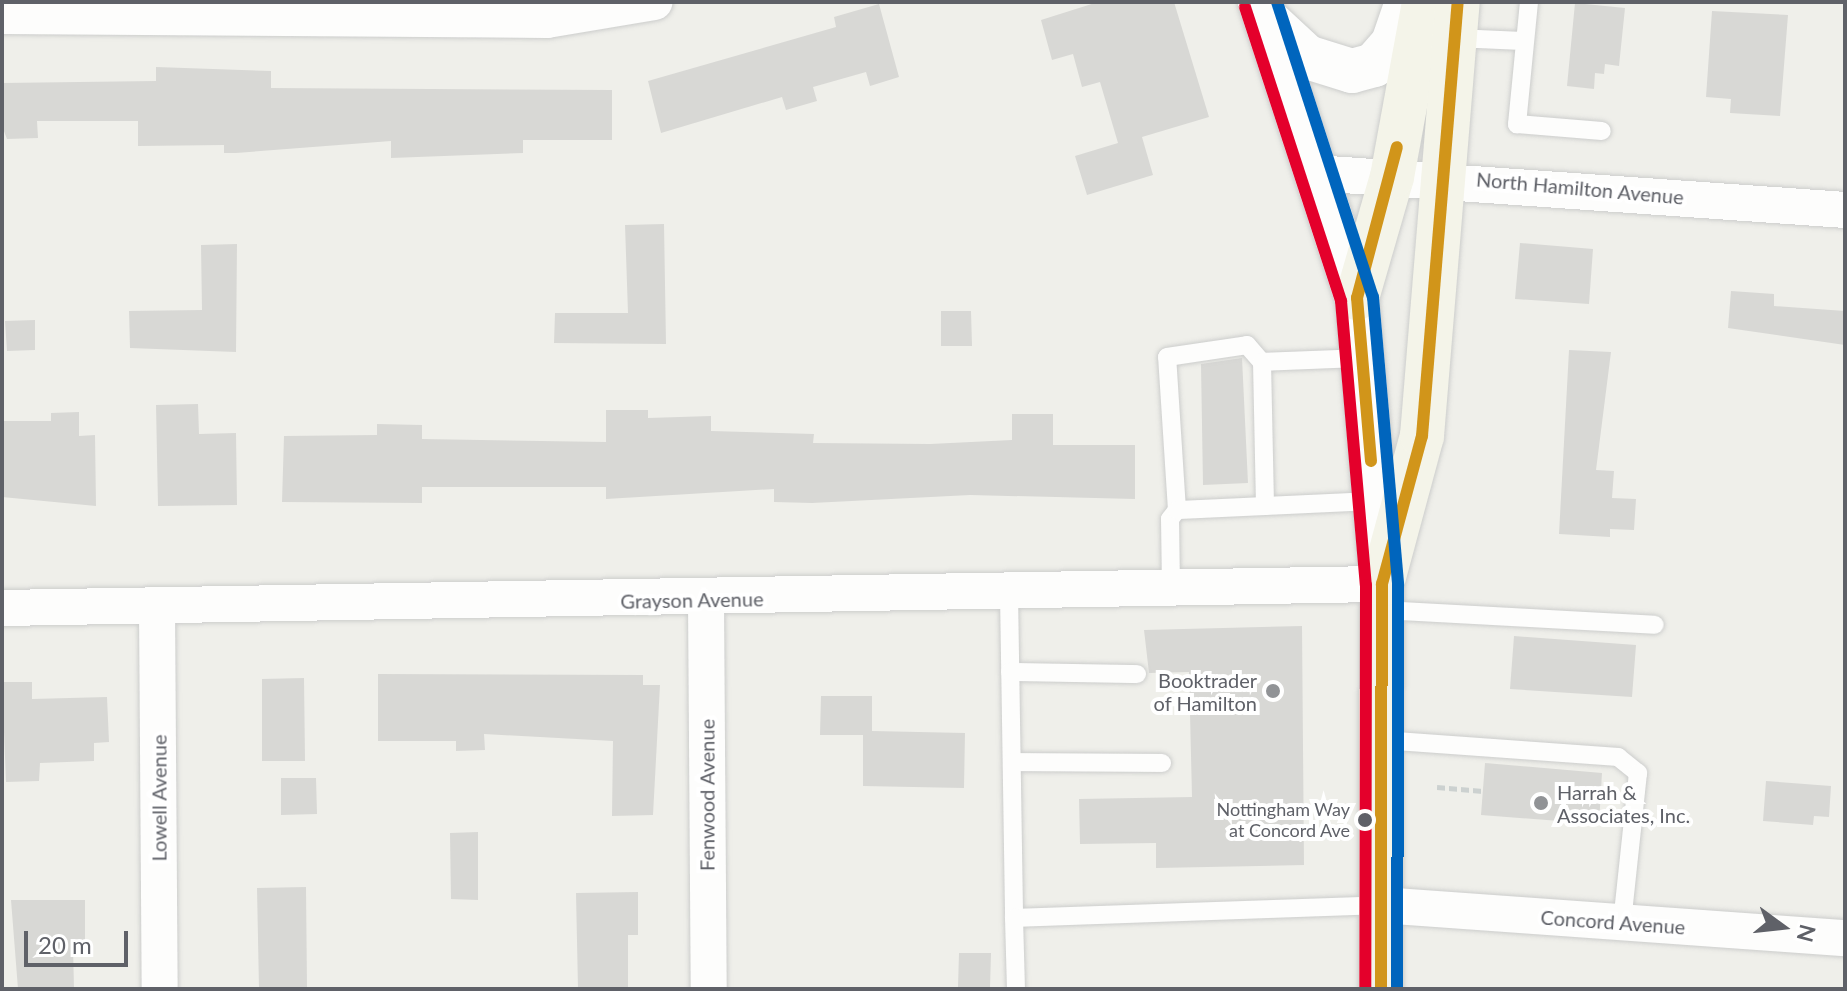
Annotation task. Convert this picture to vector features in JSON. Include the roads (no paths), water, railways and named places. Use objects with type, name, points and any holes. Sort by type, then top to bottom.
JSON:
[{"type":"main road","points":[[1263,11],[1307,57],[1352,71],[1374,65],[1393,43],[1407,2]]},
{"type":"main road","points":[[1357,298],[1392,177],[1424,2]]},
{"type":"main road","points":[[1263,11],[1357,298],[1382,597],[1381,989]]},
{"type":"main road","points":[[1382,597],[1422,436],[1457,20]]},
{"type":"street","points":[[2,16],[544,11],[655,2]]},
{"type":"street","name":"North Hamilton Avenue","points":[[1315,173],[1442,177],[1845,210]]},
{"type":"street","name":"Grayson Avenue","points":[[2,608],[706,600],[1171,589],[1382,597]]},
{"type":"street","name":"Fenwood Avenue","points":[[706,600],[709,989]]},
{"type":"street","name":"Lowell Avenue","points":[[157,606],[160,989]]},
{"type":"street","name":"Concord Avenue","points":[[1381,905],[1845,938]]},
{"type":"lane","points":[[1529,2],[1517,124],[1602,131]]},
{"type":"lane","points":[[1457,20],[1523,41]]},
{"type":"lane","points":[[1171,589],[1170,519],[1177,510],[1167,357],[1247,345],[1262,362],[1265,506]]},
{"type":"lane","points":[[1262,362],[1362,358]]},
{"type":"lane","points":[[1177,510],[1375,501]]},
{"type":"lane","points":[[1009,593],[1016,989]]},
{"type":"lane","points":[[1382,597],[1655,625]]},
{"type":"lane","points":[[1010,672],[1137,674]]},
{"type":"lane","points":[[1382,740],[1618,757],[1638,773],[1622,922]]},
{"type":"lane","points":[[1012,762],[1162,763]]},
{"type":"lane","points":[[1014,918],[1381,905]]},
{"type":"place","name":"Booktrader of Hamilton","points":[[1273,691]]},
{"type":"place","name":"Harrah & Associates, Inc.","points":[[1541,803]]},
{"type":"place","name":"Nottingham Way at Concord Ave","points":[[1365,820]]}]
